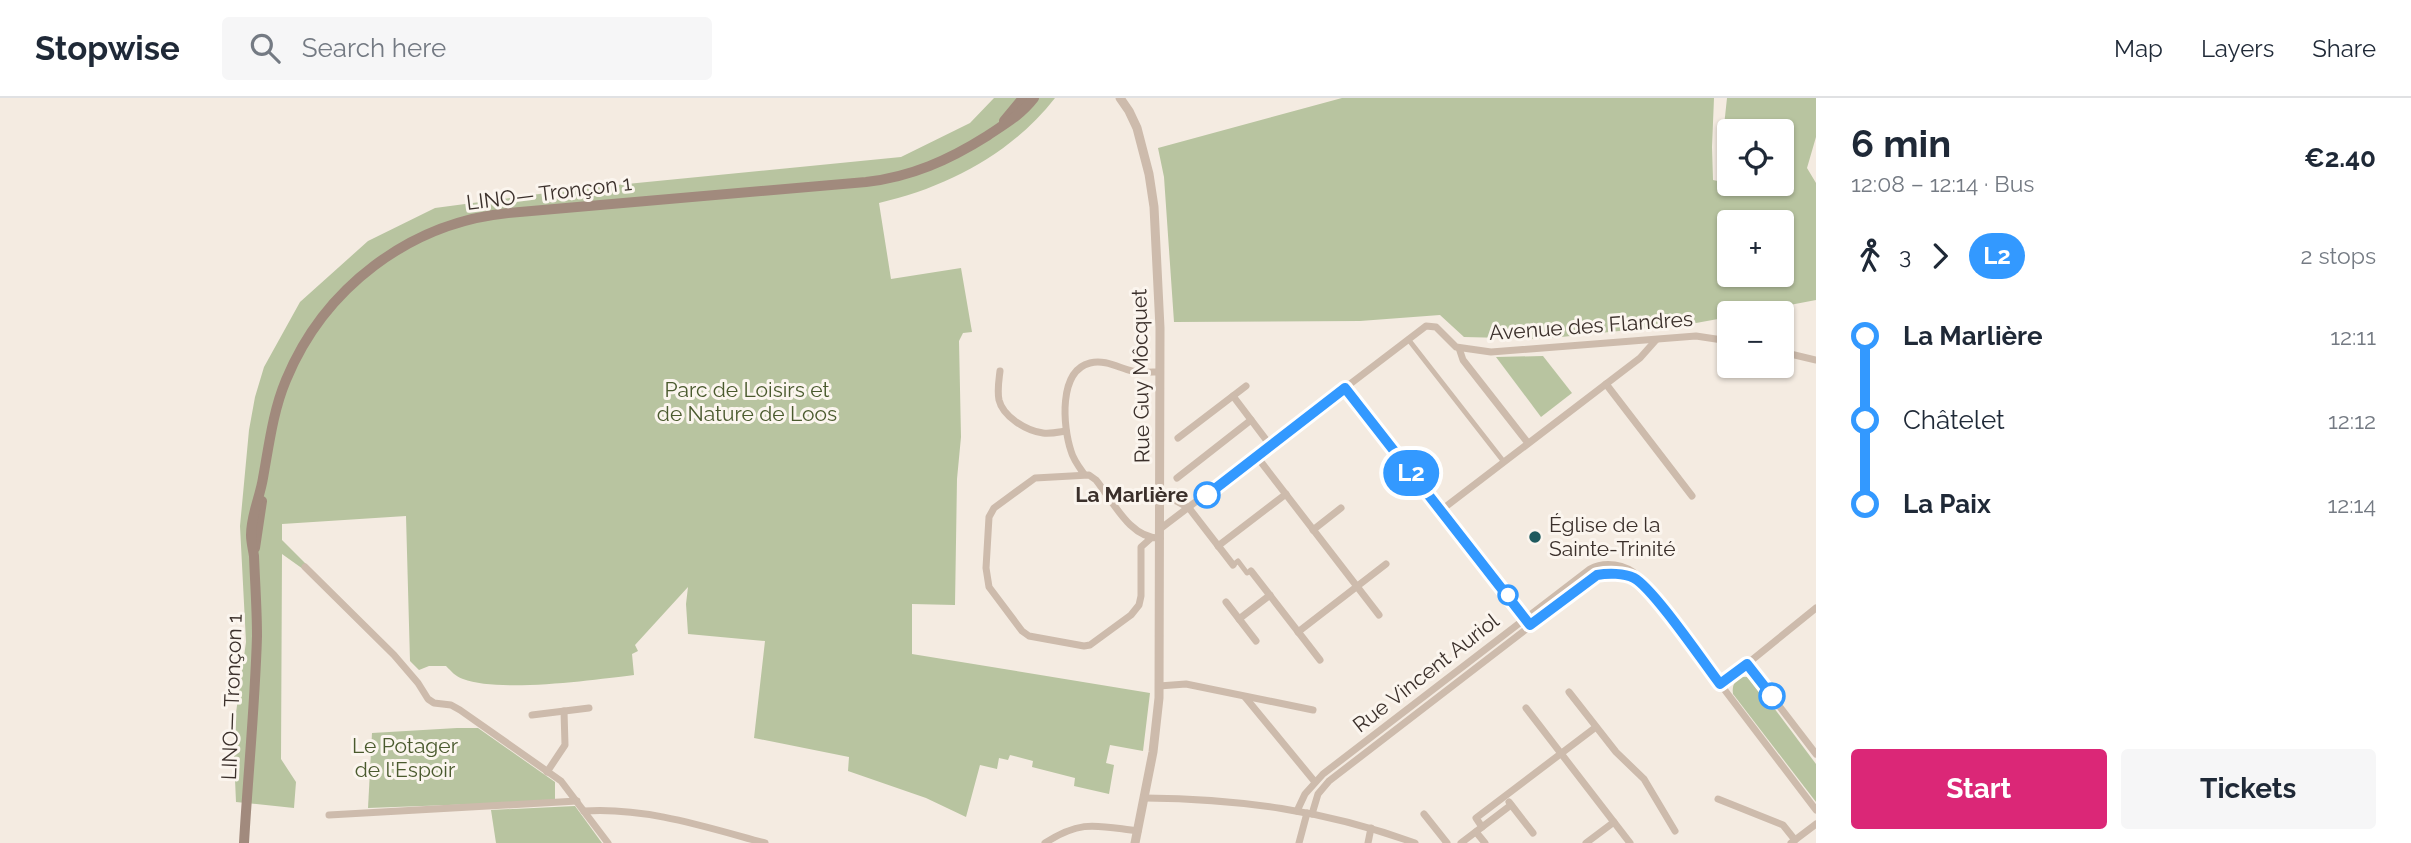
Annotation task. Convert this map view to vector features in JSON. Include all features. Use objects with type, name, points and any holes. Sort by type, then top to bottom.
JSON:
[{"type":"main road","name":"LINO— Tronçon 1","points":[[988,135],[1023,98]]},
{"type":"main road","name":"LINO— Tronçon 1","points":[[244,843],[257,635],[251,532],[271,429],[290,369],[309,335],[332,303],[358,278],[385,257],[422,236],[460,222],[500,214],[884,180],[938,163],[1014,119],[1034,98]]},
{"type":"street","points":[[1111,98],[1133,118]]},
{"type":"street","name":"Rue Guy Môcquet","points":[[1120,98],[1133,118],[1147,163],[1153,197],[1160,319],[1160,492],[1157,535],[1159,686],[1155,743],[1135,843]]},
{"type":"street","name":"Avenue des Flandres","points":[[1408,340],[1429,326],[1436,327],[1451,344],[1459,348],[1496,352],[1696,336],[1717,339]]},
{"type":"street","points":[[1157,535],[1136,533],[1096,480],[1084,474],[1035,478],[994,508],[989,517],[986,568],[989,587],[1021,631],[1034,638],[1084,646],[1097,642],[1131,615],[1139,605],[1141,547],[1157,535],[1189,508],[1270,445],[1408,340],[1504,462]]},
{"type":"street","points":[[1440,511],[1606,384],[1646,352],[1656,340]]},
{"type":"street","points":[[1459,348],[1465,362],[1528,443]]},
{"type":"street","points":[[1794,355],[1816,360]]},
{"type":"street","points":[[1084,474],[1071,453],[1066,430],[1065,405],[1073,377],[1083,366],[1098,362],[1136,372],[1160,372]]},
{"type":"street","points":[[1000,371],[998,396],[1001,406],[1008,414],[1037,431],[1047,433],[1066,430]]},
{"type":"street","points":[[1606,384],[1692,496]]},
{"type":"street","points":[[1178,438],[1246,386]]},
{"type":"street","points":[[1345,388],[1528,622]]},
{"type":"street","points":[[1233,396],[1270,445]]},
{"type":"street","points":[[1177,478],[1251,420]]},
{"type":"street","points":[[1261,462],[1379,615]]},
{"type":"street","points":[[1160,492],[1189,508],[1233,565],[1238,561],[1248,573],[1251,570],[1320,660]]},
{"type":"street","points":[[1218,546],[1286,494]]},
{"type":"street","points":[[1313,530],[1341,508]]},
{"type":"street","points":[[1298,632],[1386,564]]},
{"type":"street","points":[[305,567],[394,655],[431,701],[455,707],[547,772],[571,793],[608,843]]},
{"type":"street","name":"Rue Vincent Auriol","points":[[1297,811],[1315,782],[1528,622],[1597,575],[1630,577],[1647,589],[1720,684]]},
{"type":"street","points":[[1239,619],[1270,595]]},
{"type":"street","points":[[1226,602],[1256,641]]},
{"type":"street","points":[[1816,608],[1720,684],[1816,810]]},
{"type":"street","name":"Rue Vincent Auriol","points":[[1299,843],[1309,813],[1326,783],[1528,622]]},
{"type":"street","points":[[1747,664],[1816,753]]},
{"type":"street","points":[[1159,686],[1186,684],[1313,710]]},
{"type":"street","points":[[1569,692],[1616,752],[1644,779],[1675,831]]},
{"type":"street","points":[[1245,696],[1315,782]]},
{"type":"street","points":[[532,715],[589,708]]},
{"type":"street","points":[[1526,708],[1630,843]]},
{"type":"street","points":[[547,772],[565,745],[564,711]]},
{"type":"street","points":[[1485,843],[1476,818],[1596,727]]},
{"type":"street","points":[[1505,796],[1534,833]]},
{"type":"street","points":[[1145,798],[1215,800],[1297,811],[1371,828],[1415,843]]},
{"type":"street","points":[[1718,799],[1783,825],[1793,841],[1816,824]]},
{"type":"street","points":[[329,815],[577,801]]},
{"type":"street","points":[[1461,843],[1511,805]]},
{"type":"street","points":[[584,811],[651,815],[765,843]]},
{"type":"street","points":[[1424,814],[1447,843]]},
{"type":"street","points":[[1586,843],[1614,822]]},
{"type":"street","points":[[1045,843],[1083,825],[1138,831]]},
{"type":"street","points":[[1368,843],[1371,828]]},
{"type":"green space","name":"Parc de Loisirs et de Nature de Loos","points":[[994,98],[1055,98],[1019,136],[976,166],[929,188],[879,203],[891,279],[961,268],[972,332],[963,333],[959,341],[961,437],[957,479],[955,605],[912,604],[912,654],[1150,693],[1143,751],[1110,745],[1106,763],[1114,765],[1109,794],[1074,786],[1075,778],[1032,767],[1033,761],[1010,755],[1008,760],[999,758],[997,769],[980,765],[966,817],[926,798],[848,771],[849,757],[754,738],[765,641],[688,634],[688,587],[635,645],[638,651],[632,654],[634,675],[547,684],[500,685],[463,679],[446,666],[429,666],[419,670],[410,661],[406,516],[282,524],[282,540],[306,564],[303,569],[282,554],[281,759],[296,782],[294,808],[236,802],[233,734],[246,642],[240,526],[249,430],[264,367],[300,302],[368,241],[435,208],[576,189],[901,157],[970,123]]},
{"type":"green space","points":[[1342,98],[1714,98],[1713,180],[1717,181],[1717,196],[1794,196],[1794,119],[1725,119],[1727,98],[1816,98],[1816,137],[1807,168],[1816,183],[1816,300],[1794,304],[1794,301],[1717,301],[1717,319],[1542,339],[1464,337],[1440,315],[1360,321],[1174,322],[1164,177],[1158,148]]},
{"type":"green space","points":[[1543,356],[1572,393],[1541,417],[1496,357]]},
{"type":"green space","points":[[1741,677],[1747,677],[1756,684],[1816,764],[1816,802],[1733,694],[1734,684]]},
{"type":"green space","name":"Le Potager de l'Espoir","points":[[478,728],[555,782],[555,801],[368,808],[372,733]]},
{"type":"green space","points":[[575,806],[602,843],[496,843],[491,810]]},
{"type":"bus line","name":"L2","points":[[1207,495],[1345,388],[1530,625],[1597,575],[1630,577],[1647,589],[1720,684],[1747,664],[1772,696]]},
{"type":"place","name":"La Marlière","points":[[1207,495]]},
{"type":"place","name":"Église de la Sainte-Trinité","points":[[1535,537]]}]
